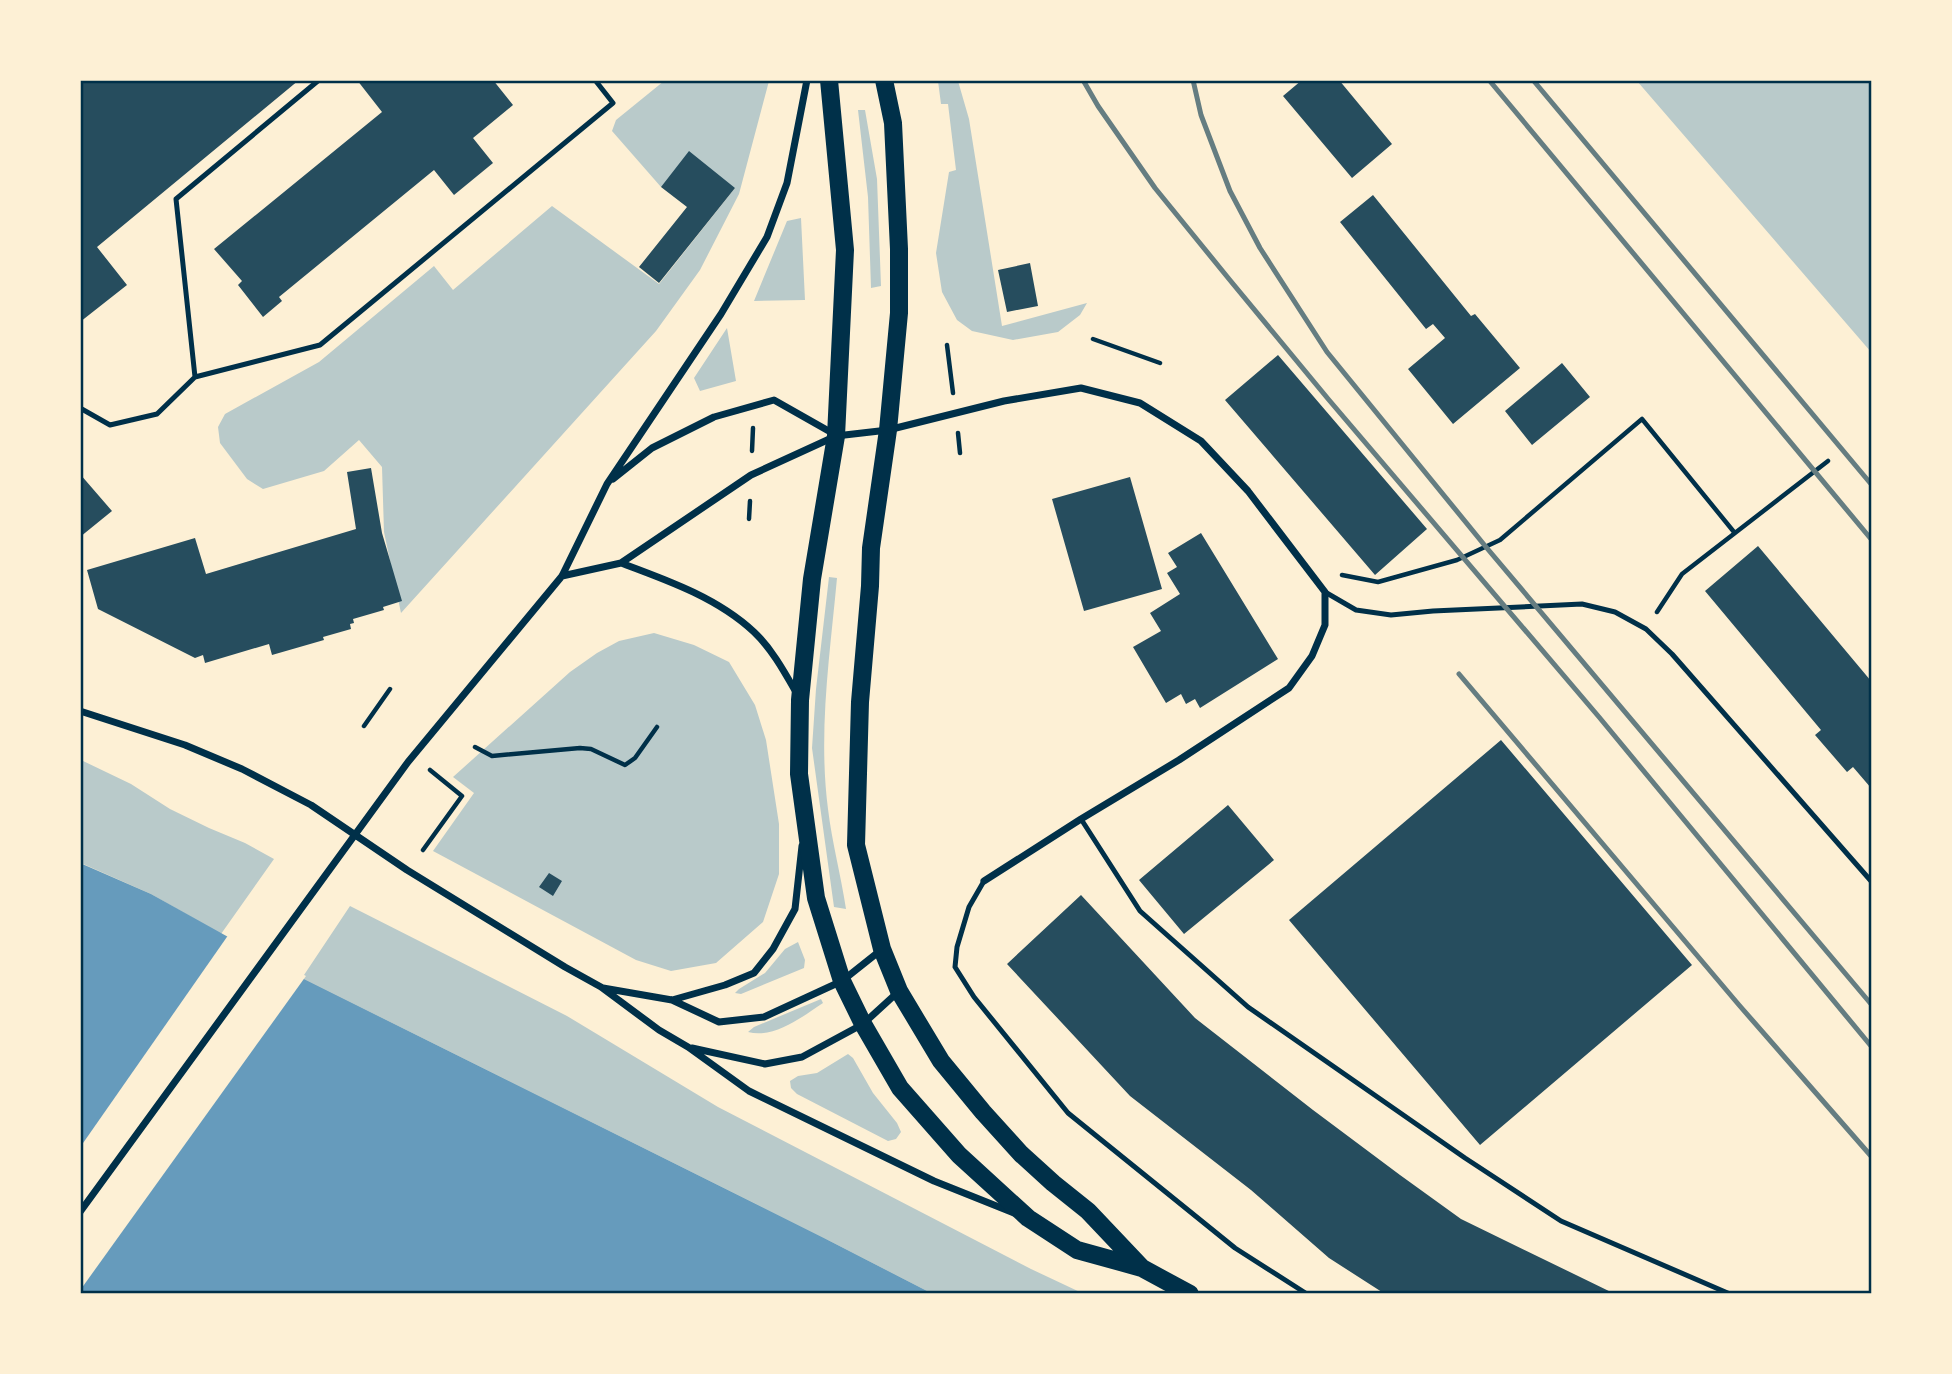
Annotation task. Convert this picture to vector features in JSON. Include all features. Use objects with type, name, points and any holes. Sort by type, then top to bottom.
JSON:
[{"type":"main road","points":[[829,80],[845,250],[836,436],[812,579],[800,700],[799,774],[816,898],[842,981],[863,1024],[900,1088],[959,1155],[1028,1218],[1077,1250],[1142,1268],[1190,1293]]},
{"type":"main road","points":[[884,80],[893,123],[899,313],[888,430],[871,548],[860,702],[856,845],[882,949],[899,991],[941,1061],[1021,1154],[1088,1211],[1142,1268]]},
{"type":"street","points":[[80,1212],[410,759],[562,576],[607,484],[721,314],[767,237],[787,183],[807,80]]},
{"type":"street","points":[[562,576],[621,563],[751,475],[836,436],[888,430],[1004,401],[1081,388],[1140,403],[1201,441],[1248,491],[1325,592],[1325,625],[1312,656],[1289,688],[984,881]]},
{"type":"street","points":[[607,484],[652,448],[714,417],[774,400],[836,436]]},
{"type":"street","points":[[621,563],[712,601],[755,632],[783,668],[800,700]]},
{"type":"street","points":[[80,711],[185,745],[242,769],[311,805],[407,870],[601,987],[749,1091],[934,1181],[1028,1218]]},
{"type":"street","points":[[672,1000],[725,985],[754,973],[773,949],[795,909],[805,824]]},
{"type":"street","points":[[601,987],[672,1000],[719,1022],[764,1017],[842,981],[882,949]]},
{"type":"street","points":[[688,1047],[765,1065],[802,1057],[863,1024],[899,991]]},
{"type":"lane","points":[[195,377],[176,199],[319,80]]},
{"type":"lane","points":[[80,408],[110,425],[157,414],[195,377],[320,345],[613,103],[594,80]]},
{"type":"lane","points":[[1325,592],[1356,610],[1391,615],[1582,604],[1615,611],[1646,629],[1672,654],[1871,881]]},
{"type":"lane","points":[[1080,819],[1140,911],[1248,1007],[1465,1158],[1561,1221],[1730,1293]]},
{"type":"lane","points":[[984,881],[969,907],[957,947],[955,967],[974,997],[1068,1113],[1235,1248],[1307,1293]]},
{"type":"path","points":[[1093,339],[1160,363]]},
{"type":"path","points":[[1352,576],[1378,582],[1457,560],[1500,540],[1642,419],[1734,532]]},
{"type":"path","points":[[1646,629],[1682,574],[1828,461]]},
{"type":"path","points":[[364,726],[390,689]]},
{"type":"path","points":[[475,747],[492,756],[591,749],[625,765],[635,758],[657,727]]},
{"type":"path","points":[[410,759],[462,796],[423,850]]},
{"type":"shaded area","points":[[664,81],[769,81],[739,194],[700,270],[656,331],[401,613],[384,532],[382,467],[359,440],[324,471],[263,489],[247,479],[220,443],[218,427],[225,414],[319,362],[434,266],[453,290],[552,206],[659,284],[735,188],[661,187],[612,131],[616,120]]},
{"type":"shaded area","points":[[938,81],[958,81],[969,119],[1002,326],[1087,303],[1080,315],[1058,332],[1013,340],[972,331],[957,320],[942,292],[936,253],[949,172],[956,170],[948,104],[941,104]]},
{"type":"shaded area","points":[[1637,81],[1871,81],[1871,352]]},
{"type":"shaded area","points":[[858,110],[865,110],[877,179],[881,286],[871,288],[868,197]]},
{"type":"shaded area","points":[[801,218],[805,300],[754,301],[787,221]]},
{"type":"shaded area","points":[[727,328],[736,381],[700,391],[694,378]]},
{"type":"shaded area","points":[[829,577],[837,578],[826,693],[825,780],[846,909],[834,907],[812,748]]},
{"type":"shaded area","points":[[654,633],[694,645],[729,662],[755,705],[766,740],[779,824],[779,874],[763,922],[716,963],[671,971],[636,960],[433,851],[474,793],[453,777],[570,672],[619,641]]},
{"type":"shaded area","points":[[81,760],[131,784],[170,809],[274,859],[221,934],[151,894],[81,863]]},
{"type":"shaded area","points":[[350,906],[567,1016],[718,1107],[1082,1293],[931,1293],[302,978]]},
{"type":"shaded area","points":[[798,942],[805,960],[804,968],[741,994],[735,993],[765,973],[785,949]]},
{"type":"shaded area","points":[[821,999],[823,1003],[778,1030],[748,1032],[754,1027]]},
{"type":"shaded area","points":[[848,1054],[873,1093],[897,1123],[901,1132],[896,1139],[888,1141],[797,1094],[791,1088],[790,1081],[798,1076],[817,1073]]},
{"type":"water","points":[[80,863],[151,894],[302,978],[931,1293],[81,1293]]},
{"type":"pier","points":[[229,934],[306,976],[81,1289],[81,1146]]},
{"type":"building","points":[[80,80],[299,80],[97,247],[127,285],[80,322]]},
{"type":"building","points":[[357,80],[493,80],[513,105],[473,138],[493,163],[454,195],[434,170],[279,297],[282,301],[263,317],[238,285],[242,281],[214,249],[382,112]]},
{"type":"building","points":[[1302,80],[1339,80],[1392,144],[1352,178],[1283,96]]},
{"type":"building","points":[[689,151],[735,188],[659,283],[639,267],[687,207],[661,187]]},
{"type":"building","points":[[1373,195],[1471,316],[1475,314],[1520,368],[1453,424],[1408,369],[1445,338],[1433,324],[1426,329],[1340,222]]},
{"type":"building","points":[[1030,263],[1038,306],[1007,312],[998,270]]},
{"type":"building","points":[[1278,355],[1427,529],[1375,575],[1225,400]]},
{"type":"building","points":[[1562,363],[1590,397],[1532,445],[1505,411]]},
{"type":"building","points":[[371,468],[382,533],[402,601],[383,607],[384,610],[353,619],[351,629],[272,655],[269,644],[205,663],[203,655],[195,658],[98,609],[87,570],[195,538],[206,574],[356,529],[347,472]]},
{"type":"building","points":[[80,474],[112,511],[80,537]]},
{"type":"building","points":[[1130,477],[1162,589],[1084,611],[1052,499]]},
{"type":"building","points":[[1201,533],[1278,659],[1200,708],[1195,699],[1186,704],[1181,694],[1166,703],[1133,647],[1161,631],[1150,613],[1180,594],[1167,573],[1177,567],[1168,553]]},
{"type":"building","points":[[1758,546],[1871,681],[1871,788],[1853,767],[1847,772],[1815,735],[1821,730],[1705,591]]},
{"type":"building","points":[[1501,740],[1692,965],[1480,1145],[1289,920]]},
{"type":"building","points":[[1228,805],[1274,860],[1184,934],[1139,880]]},
{"type":"building","points":[[549,873],[562,881],[553,896],[539,887]]},
{"type":"building","points":[[1081,895],[1195,1018],[1313,1110],[1461,1219],[1615,1294],[1385,1294],[1329,1258],[1251,1190],[1130,1096],[1007,964]]},
{"type":"railway","points":[[1083,80],[1155,188],[1229,279],[1599,717],[1871,1046]]},
{"type":"railway","points":[[1193,80],[1201,115],[1230,191],[1260,248],[1327,352],[1486,547],[1871,1004]]},
{"type":"railway","points":[[1489,80],[1871,539]]},
{"type":"railway","points":[[1533,80],[1871,484]]},
{"type":"railway","points":[[1459,674],[1739,1005],[1871,1156]]}]
